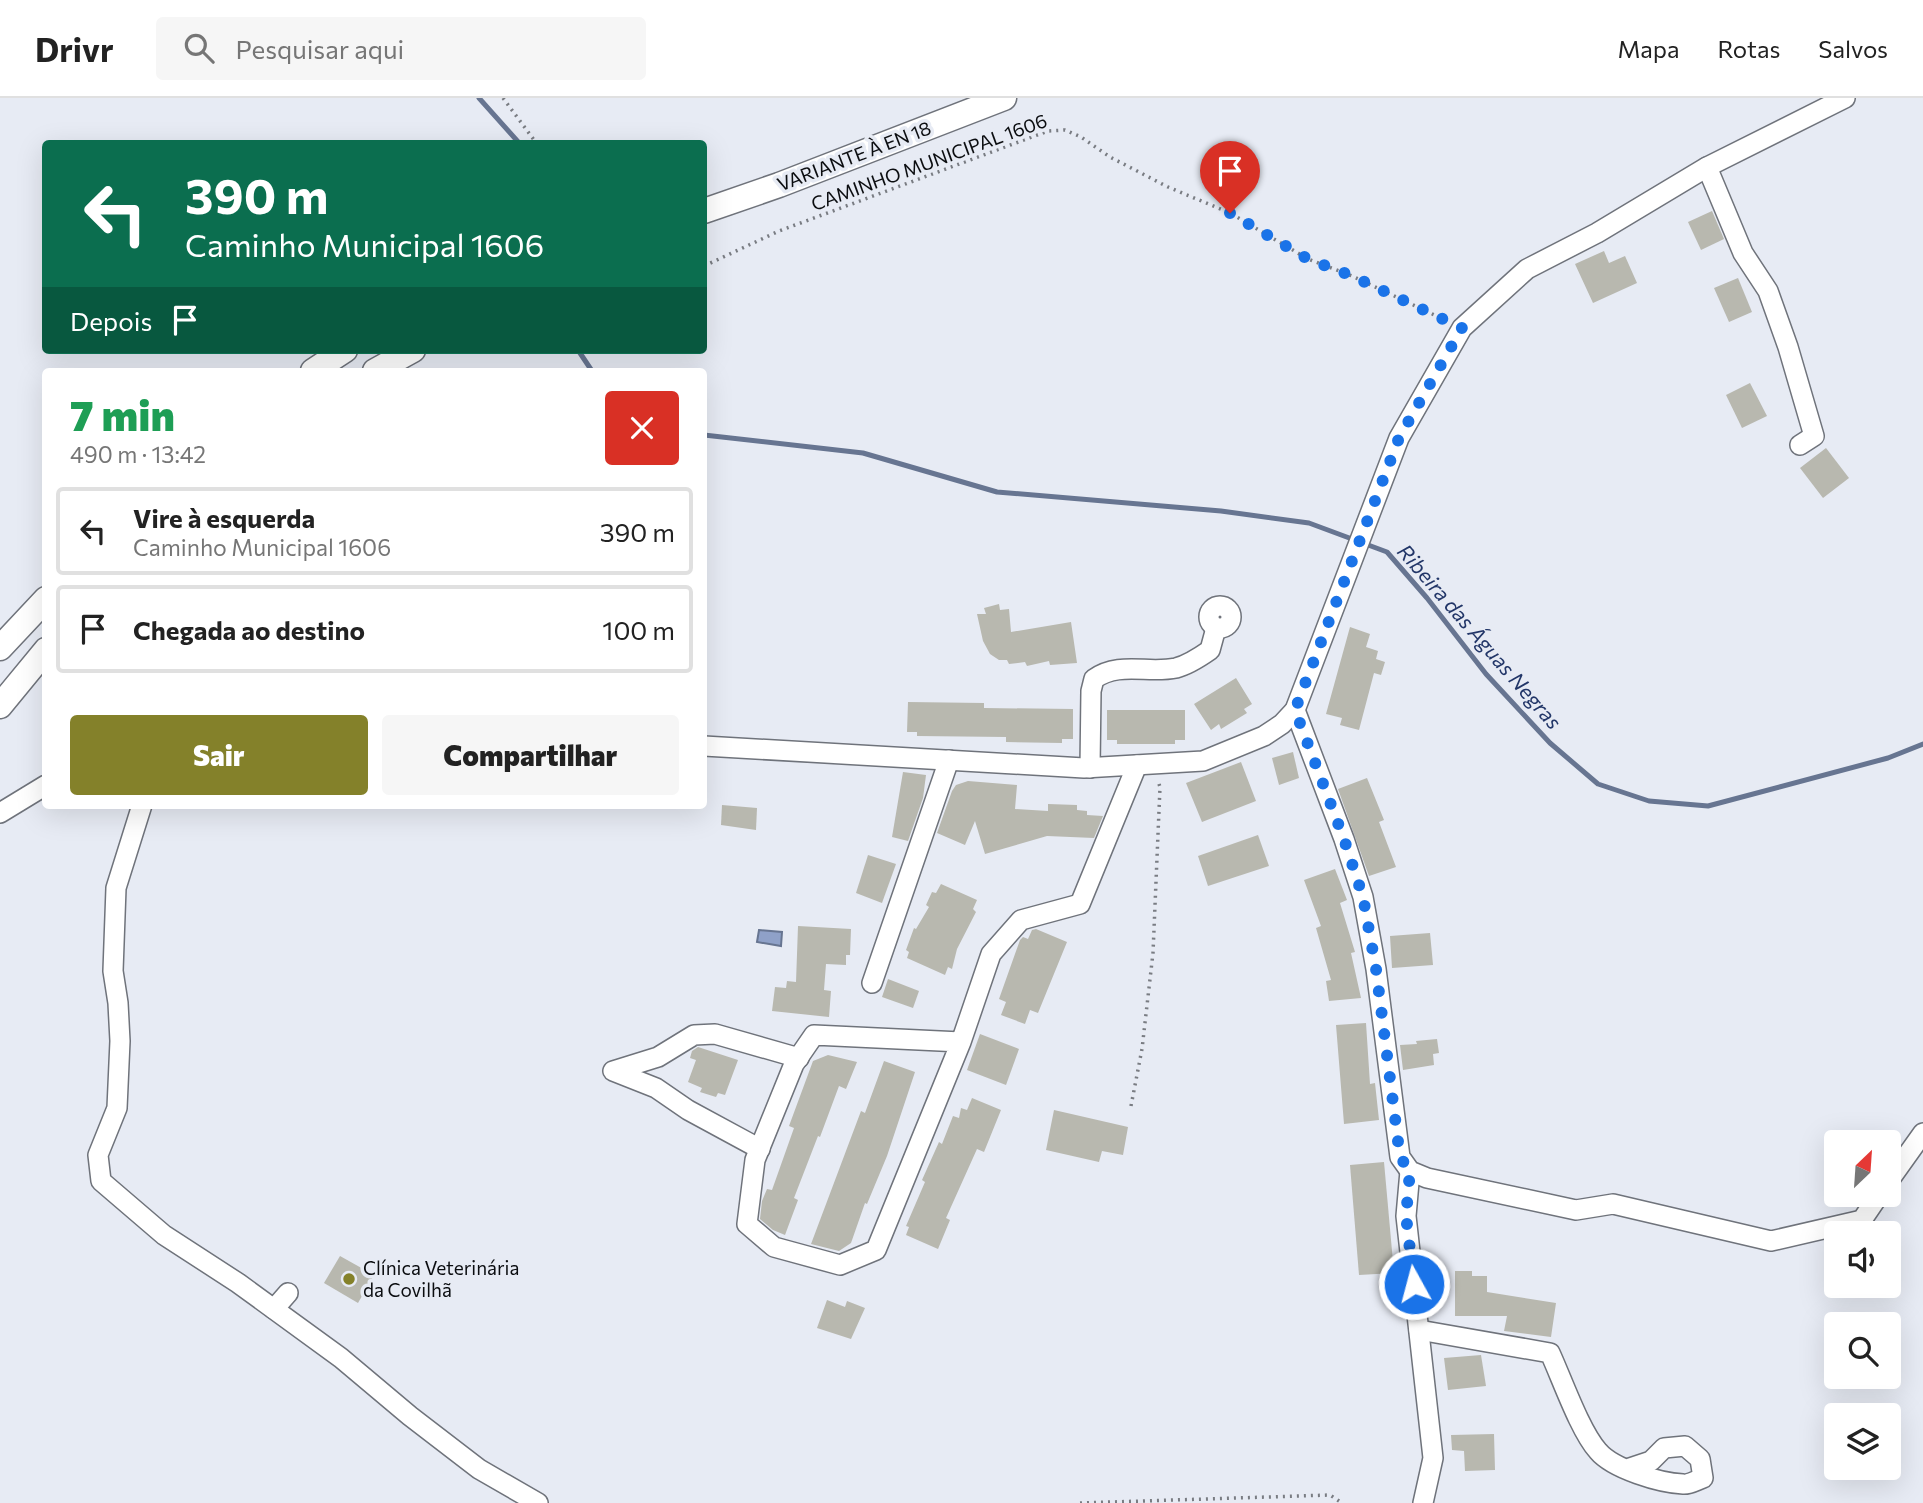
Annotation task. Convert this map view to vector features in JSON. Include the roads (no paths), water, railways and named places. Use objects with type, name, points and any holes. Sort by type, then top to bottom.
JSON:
[{"type":"main road","name":"VARIANTE À EN 18","points":[[707,210],[1004,98]]},
{"type":"main road","points":[[318,368],[339,354]]},
{"type":"main road","points":[[380,368],[406,354]]},
{"type":"main road","points":[[0,648],[42,603]]},
{"type":"main road","points":[[0,706],[42,655]]},
{"type":"street","points":[[707,746],[1090,768],[1203,761],[1264,736],[1282,724],[1295,710],[1399,438],[1462,328],[1527,269],[1597,233],[1707,167],[1845,98]]},
{"type":"street","points":[[1707,167],[1743,253],[1768,291],[1788,347],[1814,436],[1800,445]]},
{"type":"street","points":[[1090,768],[1091,691],[1094,679],[1105,671],[1175,668],[1185,664],[1210,650],[1216,628]]},
{"type":"street","points":[[1295,710],[1363,897],[1376,969],[1400,1157],[1410,1171],[1427,1178],[1576,1210],[1613,1204],[1771,1241],[1862,1220],[1870,1208]]},
{"type":"street","points":[[872,982],[949,760]]},
{"type":"street","points":[[961,1042],[814,1035],[799,1058],[755,1160],[747,1224],[774,1247],[840,1265],[876,1250],[961,1042],[991,954],[1021,920],[1080,904],[1145,765]]},
{"type":"street","points":[[0,813],[42,787]]},
{"type":"street","points":[[141,809],[116,888],[113,971],[120,1041],[117,1108],[98,1155],[101,1181],[164,1235],[341,1358],[479,1469],[538,1503]]},
{"type":"street","points":[[760,1149],[688,1110],[656,1088],[613,1071],[657,1057],[694,1035],[715,1034],[799,1058]]},
{"type":"street","points":[[1901,1164],[1923,1133]]},
{"type":"street","points":[[1410,1171],[1406,1216],[1433,1458],[1423,1503]]},
{"type":"street","points":[[274,1309],[288,1293]]},
{"type":"street","points":[[1419,1330],[1550,1353],[1598,1452],[1628,1469]]},
{"type":"water","points":[[759,930],[782,932],[781,946],[757,942]]},
{"type":"waterway","name":"Ribeira das Águas Negras","points":[[479,98],[516,140]]},
{"type":"waterway","name":"Ribeira das Águas Negras","points":[[581,354],[590,368]]},
{"type":"waterway","name":"Ribeira das Águas Negras","points":[[707,435],[863,453],[997,492],[1221,511],[1309,523],[1387,552],[1486,674],[1550,743],[1598,784],[1649,801],[1708,806],[1888,758],[1923,744]]},
{"type":"place","name":"Clínica Veterinária da Covilhã","points":[[349,1279]]}]
